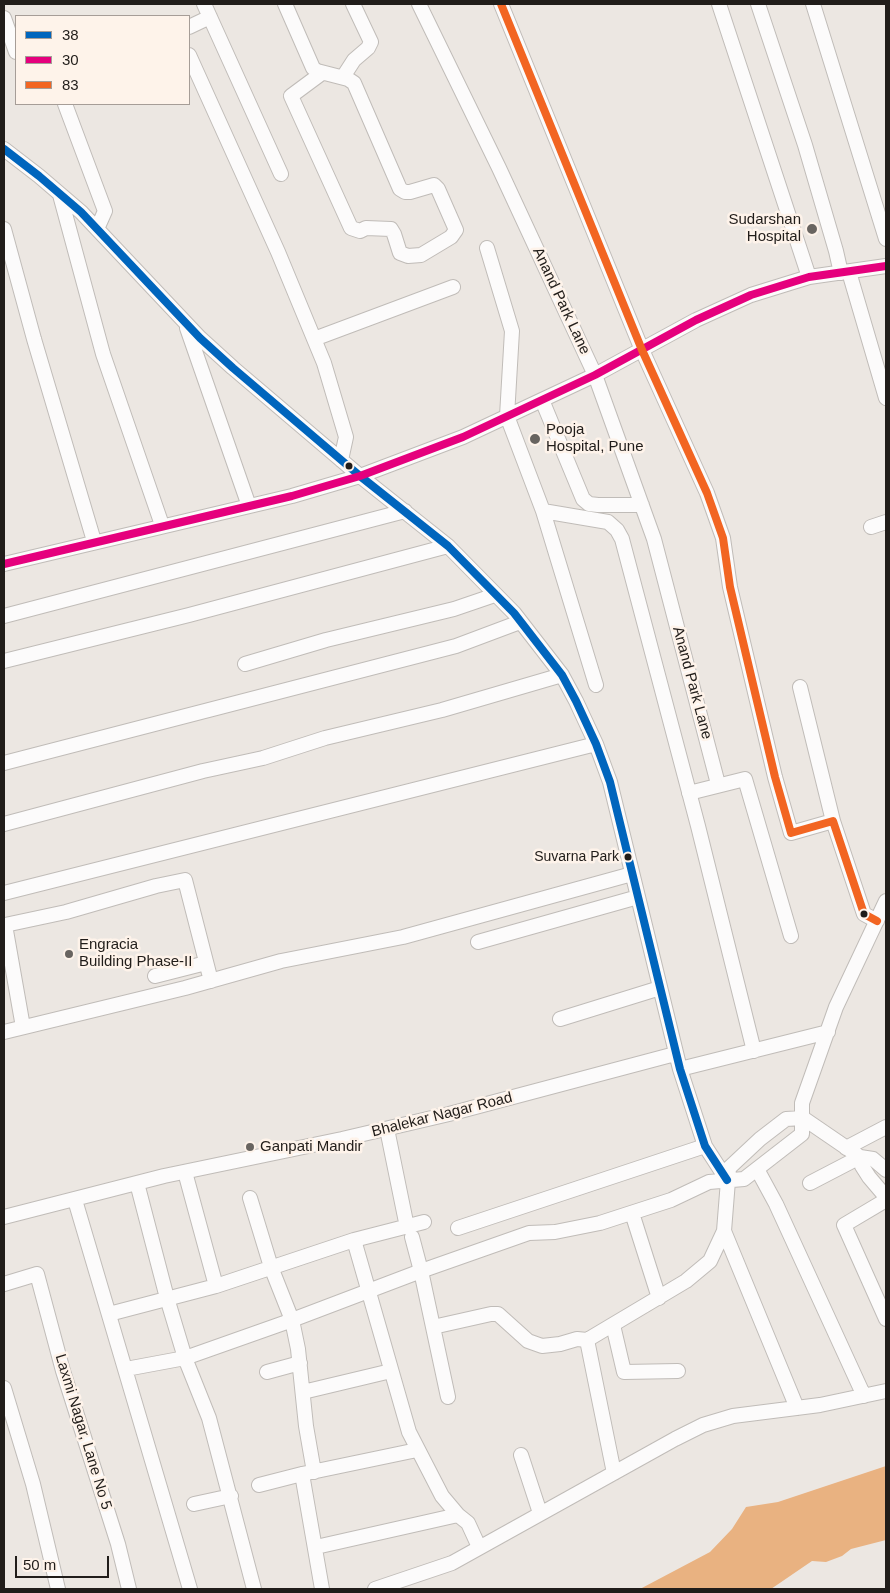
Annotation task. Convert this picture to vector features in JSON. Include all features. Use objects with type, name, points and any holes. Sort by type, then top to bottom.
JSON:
[{"type":"street","points":[[204,4],[281,174]]},
{"type":"street","points":[[285,4],[313,68],[322,73],[343,77],[354,83],[400,189],[410,192],[434,185],[438,189],[456,230],[447,240],[420,255],[408,256],[400,253],[394,234],[390,229],[366,228],[360,231],[352,228],[291,96],[322,73]]},
{"type":"street","points":[[343,77],[354,60],[368,48],[371,42],[353,4]]},
{"type":"street","name":"Anand Park Lane","points":[[420,4],[495,159],[595,375],[654,539],[718,784]]},
{"type":"street","points":[[501,4],[642,350],[707,493],[723,538],[730,587],[790,833],[833,821]]},
{"type":"street","points":[[719,4],[809,278]]},
{"type":"street","points":[[758,4],[805,145],[836,251],[845,272],[886,398]]},
{"type":"street","points":[[813,4],[886,239]]},
{"type":"street","points":[[190,27],[210,17]]},
{"type":"street","points":[[4,18],[15,49]]},
{"type":"street","points":[[190,57],[278,252],[324,363],[346,437],[342,460]]},
{"type":"street","points":[[65,105],[104,211],[97,229]]},
{"type":"street","points":[[4,149],[81,212],[185,323],[233,368],[360,476],[448,546],[520,622],[562,676],[596,744],[610,782],[675,1054],[705,1146],[727,1180]]},
{"type":"street","points":[[60,195],[104,354],[162,526]]},
{"type":"street","points":[[4,229],[36,348],[94,542]]},
{"type":"street","points":[[487,248],[512,331],[507,416],[543,511],[596,685]]},
{"type":"street","points":[[4,564],[292,496],[360,476],[464,437],[595,375],[696,320],[751,294],[809,278],[886,266]]},
{"type":"street","points":[[314,339],[453,287]]},
{"type":"street","points":[[185,323],[249,506]]},
{"type":"street","points":[[542,400],[583,500],[598,506],[642,505]]},
{"type":"street","points":[[4,616],[405,511]]},
{"type":"street","points":[[543,511],[608,522],[617,530],[622,539],[754,1051]]},
{"type":"street","points":[[871,527],[886,522]]},
{"type":"street","points":[[4,661],[189,615],[448,546]]},
{"type":"street","points":[[245,664],[326,640],[454,609],[494,594]]},
{"type":"street","points":[[4,763],[456,646],[520,622]]},
{"type":"street","points":[[4,824],[202,771],[263,758],[325,738],[442,710],[562,676]]},
{"type":"street","points":[[800,688],[833,821],[864,914],[877,921]]},
{"type":"street","points":[[4,893],[596,744]]},
{"type":"street","points":[[689,793],[718,784],[745,779],[791,936]]},
{"type":"street","points":[[4,1032],[211,981],[281,961],[403,937],[632,874]]},
{"type":"street","points":[[23,1027],[5,925],[66,912],[156,886],[185,880],[211,981]]},
{"type":"street","points":[[478,942],[638,897]]},
{"type":"street","points":[[126,1369],[184,1358],[529,1233],[555,1232],[600,1224],[671,1200],[709,1182],[744,1179],[802,1134],[802,1103],[836,1007],[886,901]]},
{"type":"street","points":[[155,976],[206,963]]},
{"type":"street","points":[[560,1019],[660,988]]},
{"type":"street","points":[[680,1069],[828,1032]]},
{"type":"street","name":"Bhalekar Nagar Road","points":[[4,1217],[137,1183],[449,1114],[675,1054]]},
{"type":"street","points":[[433,1327],[498,1314],[528,1341],[542,1346],[560,1344],[577,1339],[588,1340],[686,1281],[710,1261],[724,1231],[729,1168],[760,1139],[786,1119],[803,1118],[860,1158],[868,1177],[886,1199],[844,1225],[886,1319]]},
{"type":"street","points":[[846,1148],[886,1127]]},
{"type":"street","points":[[386,1129],[409,1232],[421,1271],[448,1397]]},
{"type":"street","points":[[458,1228],[705,1146]]},
{"type":"street","points":[[810,1183],[860,1158],[873,1159],[886,1170]]},
{"type":"street","points":[[757,1169],[776,1204],[864,1396]]},
{"type":"street","points":[[185,1172],[216,1286]]},
{"type":"street","points":[[137,1183],[184,1358],[209,1418],[254,1589]]},
{"type":"street","points":[[250,1198],[271,1267],[292,1320],[300,1363],[308,1473],[322,1589]]},
{"type":"street","points":[[75,1200],[87,1246],[126,1369],[190,1589]]},
{"type":"street","points":[[632,1213],[659,1298]]},
{"type":"street","points":[[109,1314],[216,1286],[354,1240],[409,1232],[424,1222]]},
{"type":"street","points":[[724,1231],[797,1408]]},
{"type":"street","points":[[354,1240],[409,1432],[442,1496],[458,1515],[468,1523],[479,1547]]},
{"type":"street","name":"Laxmi Nagar, Lane No 5","points":[[4,1284],[38,1274],[63,1371],[118,1544],[129,1589]]},
{"type":"street","points":[[613,1325],[624,1372],[678,1371]]},
{"type":"street","points":[[588,1340],[614,1472]]},
{"type":"street","points":[[267,1372],[300,1363]]},
{"type":"street","points":[[303,1392],[391,1371]]},
{"type":"street","points":[[4,1388],[33,1484],[58,1589]]},
{"type":"street","points":[[375,1589],[452,1563],[614,1472],[703,1425],[733,1416],[820,1405],[886,1391]]},
{"type":"street","points":[[259,1485],[418,1450]]},
{"type":"street","points":[[521,1454],[540,1513]]},
{"type":"street","points":[[194,1504],[231,1496]]},
{"type":"street","points":[[316,1547],[458,1515]]},
{"type":"shaded area","points":[[886,1466],[886,1540],[851,1549],[842,1556],[826,1562],[812,1561],[771,1589],[640,1589],[710,1552],[732,1529],[746,1507],[778,1502]]},
{"type":"transit line","name":"83","points":[[501,4],[642,350],[707,493],[723,538],[730,587],[775,777],[791,833],[833,821],[864,914],[877,921]]},
{"type":"transit line","name":"38","points":[[4,149],[81,212],[200,338],[233,368],[360,476],[448,546],[514,613],[562,675],[596,744],[610,782],[680,1069],[705,1146],[727,1180]]},
{"type":"transit line","name":"30","points":[[4,564],[292,496],[360,476],[463,437],[595,375],[696,320],[751,295],[809,277],[886,266]]},
{"type":"place","name":"Sudarshan Hospital","points":[[812,229]]},
{"type":"place","name":"Pooja Hospital, Pune","points":[[535,439]]},
{"type":"place","name":"Suvarna Park","points":[[628,857]]},
{"type":"place","name":"Engracia Building Phase-II","points":[[69,954]]},
{"type":"place","name":"Ganpati Mandir","points":[[250,1147]]}]
